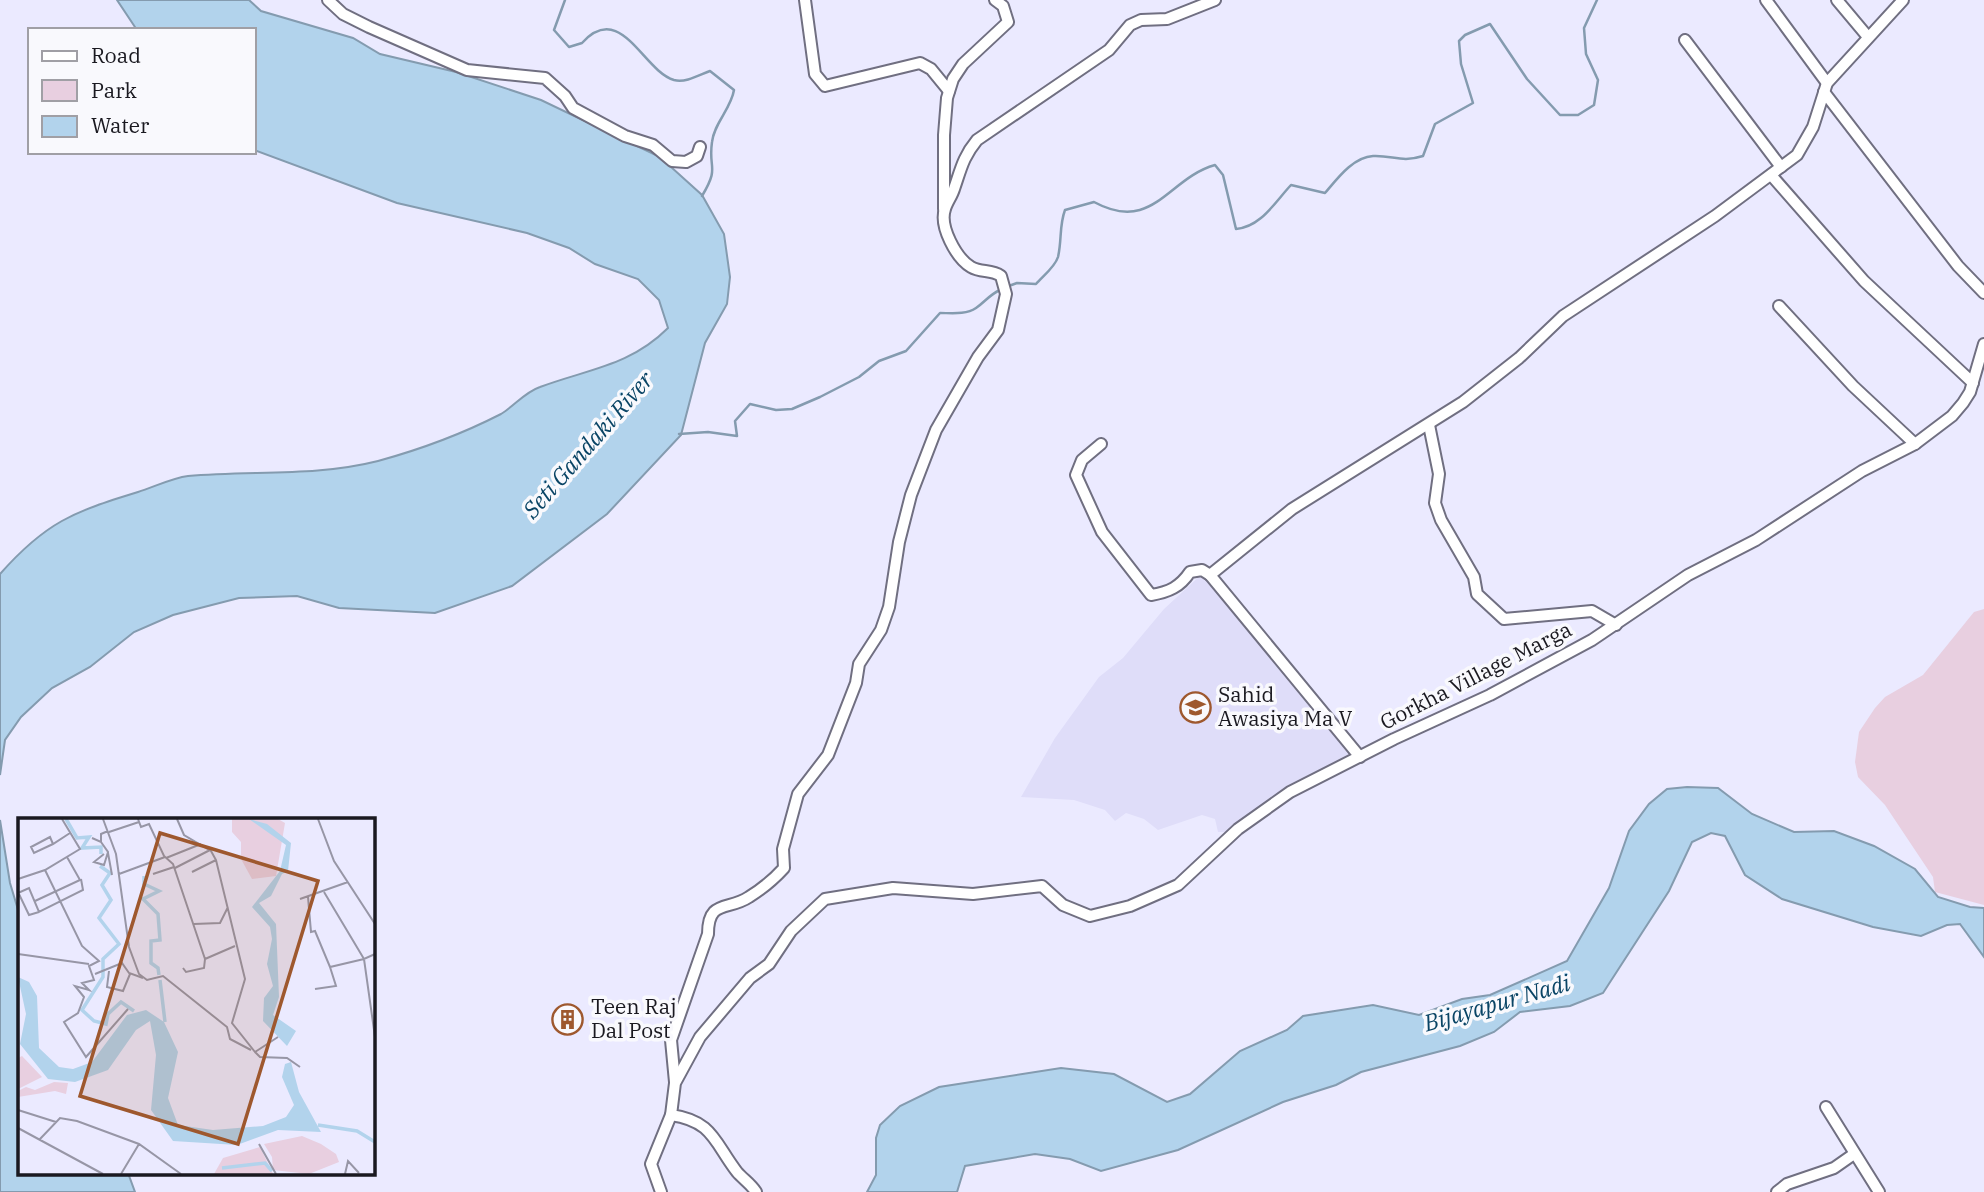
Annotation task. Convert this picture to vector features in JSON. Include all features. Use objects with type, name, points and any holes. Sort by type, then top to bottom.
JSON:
[{"type":"street","points":[[328,0],[351,18],[467,70],[545,78],[565,96],[573,108],[625,136],[653,145],[673,161],[686,162],[697,156],[700,147]]},
{"type":"street","points":[[805,0],[815,74],[821,84],[825,86],[920,63],[926,64],[949,91]]},
{"type":"street","points":[[675,1083],[671,1041],[708,934],[708,919],[715,910],[747,900],[784,868],[783,849],[798,794],[828,755],[856,683],[859,664],[881,630],[889,607],[899,542],[911,495],[936,430],[1000,326],[1006,294],[1001,276],[993,270],[972,268],[959,256],[947,233],[944,209],[944,135],[949,91],[963,64],[1008,22],[1003,6],[995,0]]},
{"type":"street","points":[[944,209],[955,188],[964,155],[977,140],[1101,56],[1130,25],[1141,20],[1167,19],[1216,0]]},
{"type":"street","points":[[1766,0],[1825,87],[1958,266],[1984,293]]},
{"type":"street","points":[[1837,0],[1868,37]]},
{"type":"street","points":[[1210,575],[1292,509],[1429,425],[1519,358],[1563,316],[1715,216],[1781,167],[1802,148],[1825,87],[1903,0]]},
{"type":"street","points":[[1685,40],[1781,167]]},
{"type":"street","points":[[1770,175],[1864,281],[1973,383]]},
{"type":"street","points":[[1779,306],[1853,386],[1915,444]]},
{"type":"street","name":"Gorkha Village Marga","points":[[661,1192],[651,1164],[671,1115],[675,1083],[700,1038],[750,978],[769,964],[791,931],[825,899],[893,888],[973,894],[1042,886],[1063,905],[1090,916],[1130,906],[1178,885],[1238,828],[1290,792],[1490,695],[1616,625],[1688,575],[1756,540],[1862,471],[1915,444],[1952,416],[1973,383],[1984,344]]},
{"type":"street","points":[[1429,425],[1439,474],[1435,503],[1453,544],[1474,578],[1477,594],[1489,607],[1504,619],[1592,611],[1616,625]]},
{"type":"street","points":[[1101,444],[1082,460],[1076,475],[1102,532],[1122,554],[1144,589],[1151,595],[1165,593],[1182,584],[1190,572],[1202,570],[1210,575],[1360,757]]},
{"type":"street","points":[[1826,1107],[1880,1192]]},
{"type":"street","points":[[671,1115],[691,1118],[704,1125],[738,1174],[756,1192]]},
{"type":"street","points":[[1777,1192],[1787,1185],[1834,1168],[1854,1154]]},
{"type":"shaded area","name":"Sahid Awasiya Ma V","points":[[1203,573],[1353,756],[1295,785],[1226,832],[1218,832],[1215,819],[1202,815],[1158,830],[1144,819],[1126,813],[1115,821],[1105,810],[1074,800],[1021,797],[1055,738],[1099,677],[1123,658],[1164,609]]},
{"type":"green space","points":[[1984,609],[1984,905],[1935,892],[1933,877],[1885,805],[1858,777],[1855,762],[1859,732],[1875,708],[1885,697],[1923,675],[1974,612]]},
{"type":"water","name":"Seti Gandaki River","points":[[117,0],[249,0],[261,11],[353,38],[380,54],[456,72],[541,100],[660,157],[702,195],[724,234],[730,277],[727,304],[705,343],[681,435],[607,514],[512,586],[435,613],[339,608],[297,596],[239,598],[173,615],[134,632],[90,667],[52,688],[21,717],[5,740],[0,775],[0,574],[16,556],[47,530],[95,506],[182,477],[331,469],[410,452],[501,414],[535,389],[623,359],[654,341],[668,328],[659,300],[638,279],[595,264],[569,248],[527,233],[397,203],[256,151],[256,28],[136,28]]},
{"type":"water","name":"Bijayapur Nadi","points":[[1718,788],[1752,814],[1794,832],[1834,831],[1874,846],[1915,869],[1938,897],[1970,907],[1984,908],[1984,957],[1960,924],[1947,925],[1921,936],[1873,927],[1782,899],[1745,875],[1725,836],[1711,833],[1692,842],[1669,891],[1603,993],[1570,1006],[1520,1012],[1494,1032],[1460,1046],[1361,1072],[1336,1085],[1283,1102],[1178,1150],[1101,1171],[1070,1159],[1035,1154],[965,1166],[957,1192],[867,1192],[876,1175],[876,1138],[880,1125],[900,1106],[939,1087],[1061,1068],[1114,1074],[1167,1102],[1190,1094],[1240,1051],[1287,1030],[1303,1016],[1373,1005],[1419,1015],[1462,999],[1490,995],[1567,961],[1609,888],[1629,831],[1649,804],[1667,789]]},
{"type":"water","points":[[0,820],[10,883],[18,910],[18,1174],[128,1174],[135,1192],[0,1192]]},
{"type":"waterway","points":[[565,0],[554,30],[569,47],[582,43],[596,32],[608,29],[620,33],[663,74],[674,80],[688,80],[710,71],[734,90],[713,135],[711,179],[702,196]]},
{"type":"waterway","points":[[1006,287],[1017,283],[1036,284],[1054,264],[1058,257],[1065,210],[1094,202],[1114,210],[1131,212],[1146,208],[1199,172],[1215,165],[1223,175],[1236,229],[1260,219],[1291,185],[1325,193],[1346,170],[1366,157],[1409,159],[1423,156],[1435,124],[1473,103],[1461,64],[1459,41],[1465,35],[1490,24],[1527,79],[1560,115],[1578,115],[1594,105],[1598,80],[1586,54],[1584,28],[1597,0]]},
{"type":"waterway","points":[[679,434],[708,432],[737,436],[735,421],[750,404],[776,410],[792,409],[820,397],[859,377],[879,361],[906,351],[940,313],[968,312],[1000,290]]},
{"type":"place","name":"Sahid Awasiya Ma V","points":[[1195,707]]},
{"type":"place","name":"Teen Raj Dal Post","points":[[568,1019]]}]
